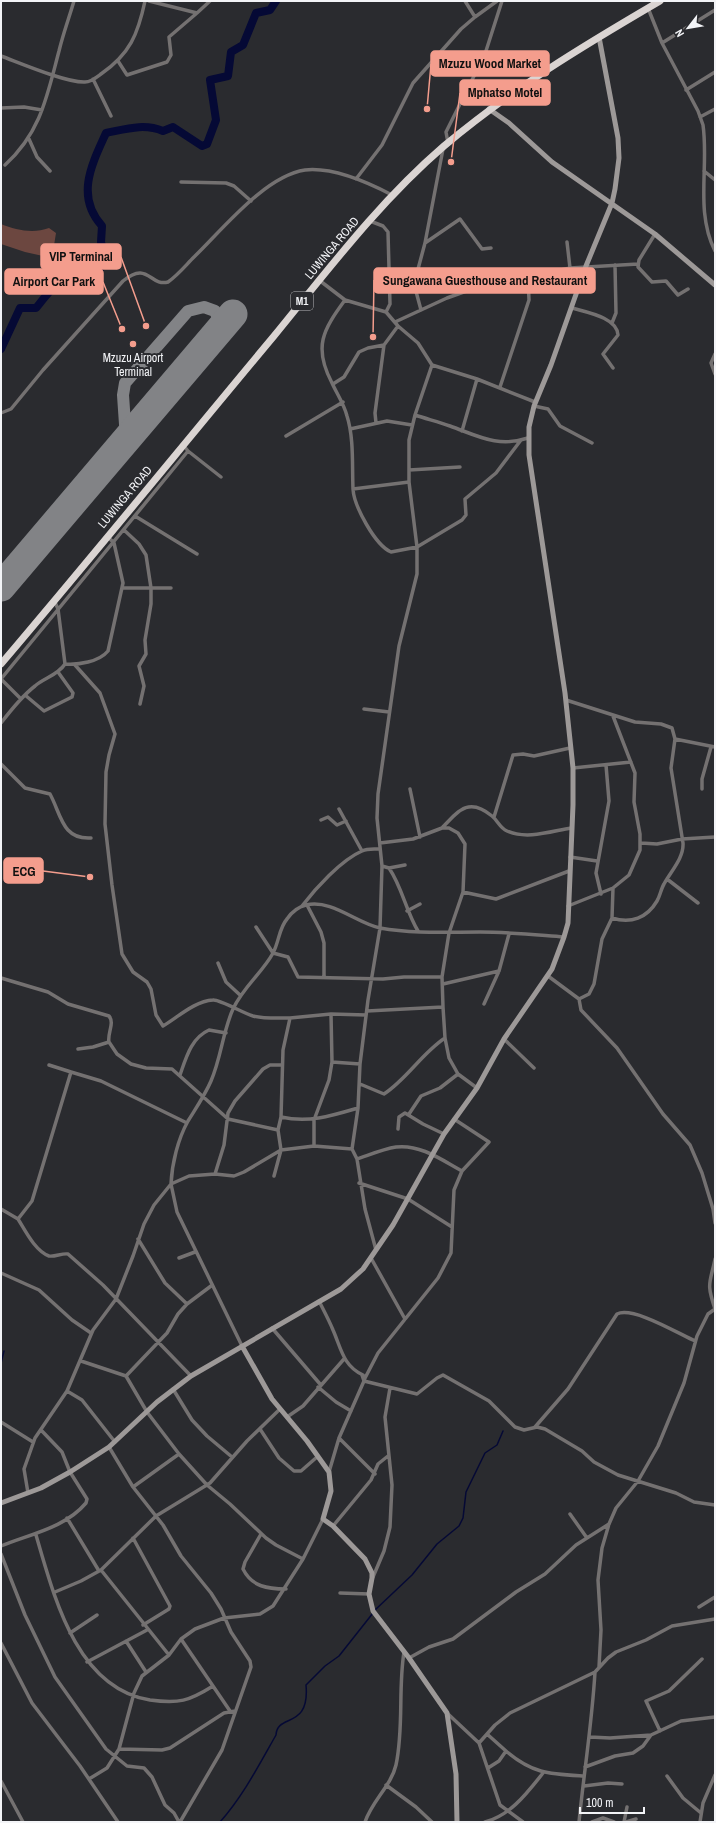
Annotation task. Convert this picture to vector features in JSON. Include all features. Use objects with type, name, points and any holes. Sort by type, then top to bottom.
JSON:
[{"type":"highway","name":"LUWINGA ROAD","points":[[3,662],[319,280],[392,195],[445,145],[489,109],[540,73],[660,1]]},
{"type":"street","points":[[5,166],[29,139],[42,110],[74,1]]},
{"type":"street","points":[[1,56],[53,74],[84,82],[93,79],[118,61],[129,49],[135,37],[145,1]]},
{"type":"street","points":[[148,1],[197,13]]},
{"type":"street","points":[[118,61],[127,75],[167,62],[171,55],[169,37],[210,1]]},
{"type":"street","points":[[465,1],[475,17]]},
{"type":"street","points":[[356,179],[382,145],[413,83],[475,17],[497,1]]},
{"type":"street","points":[[421,310],[414,284],[425,243],[445,145],[446,132],[485,54],[502,1]]},
{"type":"street","points":[[648,8],[662,43],[700,116],[704,134],[705,215],[710,239],[715,251]]},
{"type":"street","points":[[662,43],[715,10]]},
{"type":"street","points":[[1,1503],[41,1488],[70,1472],[109,1447],[173,1388],[272,1328],[319,1302],[352,1280],[372,1258],[408,1200],[444,1134],[477,1088],[504,1039],[548,976],[559,955],[564,937],[568,906],[571,828],[574,806],[573,768],[566,700],[529,455],[528,438],[534,404],[552,365],[586,266],[612,203],[617,178],[618,147],[612,103],[599,37]]},
{"type":"street","points":[[686,90],[715,72]]},
{"type":"street","points":[[93,79],[111,116]]},
{"type":"street","points":[[1,108],[24,107],[42,110]]},
{"type":"street","points":[[489,109],[509,123],[552,162],[655,234],[715,285]]},
{"type":"street","points":[[700,116],[715,109]]},
{"type":"street","points":[[29,139],[37,157],[50,171]]},
{"type":"street","points":[[1,413],[8,411],[14,406],[43,370],[124,280],[140,272],[162,283],[168,282],[250,201],[279,179],[294,173],[322,170],[356,179],[392,195]]},
{"type":"street","points":[[704,172],[715,180]]},
{"type":"street","points":[[181,182],[226,183],[234,186],[250,201]]},
{"type":"street","points":[[425,243],[460,219],[482,249],[491,248]]},
{"type":"street","points":[[369,220],[383,226],[388,232],[390,304],[386,312]]},
{"type":"street","points":[[638,264],[655,234]]},
{"type":"street","points":[[567,242],[570,268]]},
{"type":"street","points":[[395,322],[472,289],[570,268],[638,264]]},
{"type":"street","points":[[638,264],[638,267],[652,282],[657,283],[663,280],[666,281],[678,295],[688,289]]},
{"type":"street","points":[[612,323],[616,313],[615,266]]},
{"type":"street","points":[[500,387],[529,300],[528,278]]},
{"type":"street","points":[[319,280],[345,300],[386,312],[398,326],[418,343],[432,365],[500,387],[534,404],[548,409],[560,426],[592,443]]},
{"type":"street","points":[[345,300],[329,322],[321,344],[322,360],[332,384],[343,402],[350,429],[353,489],[358,509],[383,546],[391,552],[417,547],[462,520],[466,515],[465,499],[496,473],[521,440]]},
{"type":"street","points":[[572,308],[612,323],[618,335],[603,354],[613,368]]},
{"type":"street","points":[[376,423],[375,412],[384,345],[398,326]]},
{"type":"street","points":[[332,384],[344,377],[359,352],[368,348],[384,345]]},
{"type":"street","points":[[715,354],[711,363],[715,374]]},
{"type":"street","points":[[376,1251],[359,1183],[357,1159],[352,1149],[358,1108],[360,1064],[366,1013],[380,928],[382,866],[377,818],[378,794],[399,646],[417,574],[417,547],[409,482],[409,440],[415,415],[432,365]]},
{"type":"street","points":[[462,431],[477,379]]},
{"type":"street","points":[[286,436],[343,402]]},
{"type":"street","points":[[415,415],[490,441],[521,440],[528,438]]},
{"type":"street","points":[[350,429],[387,421],[412,425]]},
{"type":"street","points":[[183,445],[188,451],[222,477]]},
{"type":"street","points":[[21,699],[1,680],[58,609],[114,544],[188,451]]},
{"type":"street","points":[[410,470],[460,467]]},
{"type":"street","points":[[353,489],[409,482]]},
{"type":"street","points":[[135,516],[197,554]]},
{"type":"street","points":[[124,530],[139,544],[146,555],[152,588],[146,634],[146,654],[139,666],[144,686],[140,704]]},
{"type":"street","points":[[65,664],[75,665],[98,658],[108,651],[117,604],[122,588],[121,569],[114,544],[107,536]]},
{"type":"street","points":[[122,588],[171,588]]},
{"type":"street","points":[[1,723],[25,695],[42,681],[58,672],[65,664],[58,609],[54,600]]},
{"type":"street","points":[[31,627],[34,639]]},
{"type":"street","points":[[10,653],[16,662]]},
{"type":"street","points":[[3,662],[10,669]]},
{"type":"street","points":[[75,665],[98,691],[115,734],[106,772],[105,824],[118,930],[124,960],[133,972],[147,982],[151,989],[156,1015],[163,1026],[193,1007],[212,1000],[218,1000],[233,1009],[259,1017],[290,1018],[443,1007]]},
{"type":"street","points":[[25,695],[44,711],[72,698],[73,693],[58,672]]},
{"type":"street","points":[[566,700],[642,724],[667,725],[672,728],[675,739],[671,768],[682,839],[682,853],[667,879],[658,900],[646,913],[630,921],[612,918]]},
{"type":"street","points":[[364,709],[389,712]]},
{"type":"street","points":[[568,906],[613,888],[629,875],[637,861],[641,843],[634,802],[635,773],[613,716]]},
{"type":"street","points":[[675,739],[713,747],[702,779],[702,789]]},
{"type":"street","points":[[494,817],[513,756],[523,754],[534,756],[570,748]]},
{"type":"street","points":[[573,768],[631,762]]},
{"type":"street","points":[[1,764],[25,788],[50,794],[58,814],[74,835],[80,838],[91,838]]},
{"type":"street","points":[[601,894],[596,878],[597,862],[604,834],[609,801],[606,765]]},
{"type":"street","points":[[410,789],[420,837]]},
{"type":"street","points":[[442,828],[456,812],[465,807],[474,806],[494,817],[500,827],[508,832],[523,835],[571,828]]},
{"type":"street","points":[[339,809],[362,851]]},
{"type":"street","points":[[321,820],[328,817],[337,825],[346,821]]},
{"type":"street","points":[[380,843],[395,842],[420,837],[442,828],[449,828],[458,833],[465,844],[464,892],[449,933],[442,978],[443,1007],[445,1038],[449,1058],[458,1074],[477,1088]]},
{"type":"street","points":[[641,843],[662,843],[682,839],[715,837]]},
{"type":"street","points":[[329,1472],[307,1441],[280,1409],[242,1346],[211,1286],[177,1212],[171,1184],[173,1165],[187,1123],[210,1083],[217,1065],[233,1009],[240,995],[273,953],[285,920],[302,906],[319,885],[362,851],[380,849]]},
{"type":"street","points":[[570,857],[597,862]]},
{"type":"street","points":[[382,866],[390,868],[405,865]]},
{"type":"street","points":[[390,868],[397,880],[407,911],[418,931]]},
{"type":"street","points":[[464,892],[496,899],[569,871]]},
{"type":"street","points":[[667,879],[698,903]]},
{"type":"street","points":[[580,999],[589,994],[594,984],[602,939],[612,918],[613,888]]},
{"type":"street","points":[[407,911],[420,904]]},
{"type":"street","points":[[307,905],[321,932],[324,943],[324,977]]},
{"type":"street","points":[[302,906],[328,907],[380,928],[449,933],[482,932],[564,937]]},
{"type":"street","points":[[256,927],[273,953],[288,957],[298,977],[371,979],[404,976],[442,978]]},
{"type":"street","points":[[484,1004],[499,971],[510,934]]},
{"type":"street","points":[[218,963],[226,982],[240,995]]},
{"type":"street","points":[[442,984],[499,971]]},
{"type":"street","points":[[548,976],[580,999],[581,1010],[617,1048],[663,1114],[690,1145],[702,1173],[714,1209],[715,1222]]},
{"type":"street","points":[[1,978],[48,992],[68,1004],[109,1016],[112,1022],[108,1037],[109,1042],[117,1054],[131,1064],[146,1068],[172,1069],[228,1119],[278,1130]]},
{"type":"street","points":[[314,1146],[314,1120],[329,1080],[332,1062],[331,1014]]},
{"type":"street","points":[[274,1176],[281,1150],[278,1130],[281,1117],[282,1065],[290,1018]]},
{"type":"street","points":[[180,1075],[190,1046],[196,1040],[209,1030],[226,1033]]},
{"type":"street","points":[[360,1084],[384,1094],[423,1059],[434,1045],[445,1038]]},
{"type":"street","points":[[504,1039],[534,1068]]},
{"type":"street","points":[[78,1049],[93,1047],[109,1042]]},
{"type":"street","points":[[332,1062],[360,1064]]},
{"type":"street","points":[[49,1065],[102,1081],[187,1123]]},
{"type":"street","points":[[215,1174],[224,1145],[228,1113],[235,1101],[263,1069],[270,1065],[282,1065]]},
{"type":"street","points":[[18,1219],[32,1201],[71,1072]]},
{"type":"street","points":[[409,1114],[421,1096],[440,1088],[458,1074]]},
{"type":"street","points":[[281,1117],[298,1120],[314,1120],[358,1108]]},
{"type":"street","points":[[398,1129],[401,1115],[405,1113],[444,1134]]},
{"type":"street","points":[[89,1779],[107,1768],[115,1757],[119,1748],[133,1697],[139,1682],[146,1672],[169,1655],[181,1639],[194,1629],[224,1618],[248,1616],[268,1610],[286,1589],[323,1519],[330,1491],[329,1472],[339,1438],[364,1380],[364,1375],[378,1353],[445,1266],[451,1253],[454,1190],[462,1171],[489,1142],[454,1119]]},
{"type":"street","points":[[28,1493],[24,1469],[33,1442],[67,1391],[81,1361],[91,1333],[116,1299],[144,1224],[154,1205],[171,1184],[190,1176],[215,1174],[234,1176],[244,1172],[281,1150],[314,1146],[352,1149]]},
{"type":"street","points":[[357,1159],[396,1147],[418,1149],[433,1154],[462,1171]]},
{"type":"street","points":[[359,1183],[408,1200],[452,1227]]},
{"type":"street","points":[[1,1209],[18,1219],[39,1248],[50,1256],[62,1253],[68,1254],[116,1299],[191,1376]]},
{"type":"street","points":[[138,1239],[165,1283],[186,1304]]},
{"type":"street","points":[[179,1258],[196,1252]]},
{"type":"street","points":[[372,1258],[405,1319]]},
{"type":"street","points":[[599,1667],[602,1630],[598,1580],[602,1548],[609,1524],[621,1500],[638,1481],[658,1446],[684,1383],[695,1341],[708,1314],[715,1309],[710,1294],[709,1281],[715,1259]]},
{"type":"street","points":[[1,1273],[39,1290],[72,1320],[91,1333]]},
{"type":"street","points":[[126,1376],[172,1328],[178,1314],[186,1304],[211,1286]]},
{"type":"street","points":[[319,1302],[333,1329],[344,1359],[364,1375]]},
{"type":"street","points":[[534,1428],[568,1389],[617,1314],[624,1312],[637,1315],[695,1341]]},
{"type":"street","points":[[272,1328],[319,1386],[336,1402],[351,1411]]},
{"type":"street","points":[[287,1418],[303,1406],[344,1359]]},
{"type":"street","points":[[81,1361],[126,1376],[147,1412],[179,1454],[207,1485],[230,1504],[261,1534],[276,1545],[303,1558]]},
{"type":"street","points":[[364,1380],[390,1388],[418,1394],[437,1378],[444,1375],[490,1401],[515,1427],[524,1430],[545,1428],[582,1451],[594,1462],[618,1475],[676,1493],[699,1503],[715,1505]]},
{"type":"street","points":[[173,1388],[192,1420],[206,1436],[232,1457]]},
{"type":"street","points":[[390,1388],[385,1411],[388,1456],[392,1485],[390,1527],[384,1551],[372,1578],[369,1594],[375,1613],[410,1658],[446,1713],[479,1743],[500,1805],[523,1822]]},
{"type":"street","points":[[67,1391],[82,1400],[115,1442]]},
{"type":"street","points":[[55,1592],[100,1570],[156,1516],[207,1485],[232,1457],[280,1409]]},
{"type":"street","points":[[1,1422],[33,1442]]},
{"type":"street","points":[[260,1429],[279,1458],[294,1471],[301,1471],[317,1457]]},
{"type":"street","points":[[1,1546],[36,1535],[82,1508],[87,1499],[70,1472],[62,1452],[41,1430]]},
{"type":"street","points":[[339,1438],[374,1474]]},
{"type":"street","points":[[1,1554],[25,1615],[55,1677],[99,1739],[115,1757],[127,1766],[144,1768],[147,1771],[152,1777],[165,1805],[174,1812],[180,1822],[222,1750],[232,1711],[251,1667],[250,1661],[235,1639],[221,1609],[211,1593],[181,1556],[156,1516],[133,1487],[109,1447]]},
{"type":"street","points":[[133,1487],[179,1454]]},
{"type":"street","points":[[333,1526],[362,1493],[374,1474],[378,1464],[388,1456]]},
{"type":"street","points":[[570,1514],[587,1538]]},
{"type":"street","points":[[67,1518],[100,1570],[147,1630],[169,1655]]},
{"type":"street","points":[[323,1519],[333,1526],[365,1559],[372,1578]]},
{"type":"street","points":[[410,1658],[429,1647],[454,1639],[516,1592],[545,1574],[565,1554],[609,1524]]},
{"type":"street","points":[[261,1534],[245,1562],[243,1569],[255,1584],[261,1587],[286,1589]]},
{"type":"street","points":[[36,1535],[70,1633],[87,1662],[113,1685],[133,1697],[161,1702],[183,1701],[195,1697],[213,1686]]},
{"type":"street","points":[[133,1538],[165,1595],[170,1608],[143,1625]]},
{"type":"street","points":[[340,1593],[369,1594]]},
{"type":"street","points":[[699,1607],[715,1597]]},
{"type":"street","points":[[70,1633],[97,1615]]},
{"type":"street","points":[[579,1822],[584,1786],[584,1767],[590,1737],[596,1672],[599,1667],[612,1655],[646,1640],[665,1629],[715,1619]]},
{"type":"street","points":[[87,1662],[147,1630]]},
{"type":"street","points":[[181,1639],[232,1711]]},
{"type":"street","points":[[126,1641],[146,1672]]},
{"type":"street","points":[[1,1643],[32,1703],[89,1779],[118,1822]]},
{"type":"street","points":[[365,1822],[393,1775],[398,1750],[404,1651]]},
{"type":"street","points":[[660,1731],[646,1701],[669,1691],[702,1659]]},
{"type":"street","points":[[479,1743],[510,1713],[596,1672]]},
{"type":"street","points":[[119,1748],[162,1750],[170,1748],[232,1711]]},
{"type":"street","points":[[446,1713],[456,1774],[457,1822]]},
{"type":"street","points":[[590,1737],[610,1738],[651,1735],[682,1720],[715,1717]]},
{"type":"street","points":[[487,1734],[506,1752],[523,1764],[543,1773],[584,1776]]},
{"type":"street","points":[[584,1767],[615,1756],[633,1753],[643,1746],[651,1735]]},
{"type":"street","points":[[488,1768],[499,1761],[506,1752]]},
{"type":"street","points":[[485,1822],[508,1811],[543,1773]]},
{"type":"street","points":[[700,1822],[701,1813],[715,1775]]},
{"type":"street","points":[[667,1776],[683,1798],[701,1813]]},
{"type":"street","points":[[1,1781],[23,1822]]},
{"type":"street","points":[[584,1786],[608,1783],[622,1784]]},
{"type":"street","points":[[386,1785],[432,1822]]},
{"type":"street","points":[[627,1808],[625,1822],[636,1819]]},
{"type":"street","points":[[592,1822],[603,1818],[614,1822]]},
{"type":"shaded area","points":[[1,224],[31,231],[49,228],[56,233],[52,258],[25,252],[1,244]]},
{"type":"waterway","points":[[1,349],[20,308],[36,308],[49,292],[59,284],[72,281],[92,280],[106,260],[101,242],[102,226],[94,215],[89,203],[88,192],[91,168],[106,133],[128,128],[142,127],[149,127],[163,131],[173,127],[202,146],[207,144],[216,120],[210,80],[228,76],[231,52],[243,45],[256,13],[270,10],[276,1]]},
{"type":"waterway","points":[[1,1363],[4,1351]]},
{"type":"waterway","points":[[375,1610],[412,1575],[437,1544],[459,1526],[463,1518],[466,1492],[485,1453],[497,1445],[503,1431]]},
{"type":"waterway","points":[[220,1822],[236,1802],[250,1780],[276,1735],[278,1728],[282,1724],[299,1715],[303,1709],[306,1699],[306,1685],[325,1666],[339,1656],[373,1613]]},
{"type":"taxiway","points":[[126,439],[123,395],[125,383],[188,311],[204,307],[215,311],[219,320],[219,331]]},
{"type":"taxiway","points":[[126,420],[134,422],[144,419]]},
{"type":"runway","points":[[1,587],[233,314]]},
{"type":"place","name":"Mzuzu Wood Market","points":[[427,109]]},
{"type":"place","name":"Mphatso Motel","points":[[451,162]]},
{"type":"place","name":"VIP Terminal","points":[[146,326]]},
{"type":"place","name":"Airport Car Park","points":[[122,329]]},
{"type":"place","name":"Sungawana Guesthouse and Restaurant","points":[[373,337]]},
{"type":"place","name":"Mzuzu Airport Terminal","points":[[133,344]]},
{"type":"place","name":"ECG","points":[[90,877]]}]
